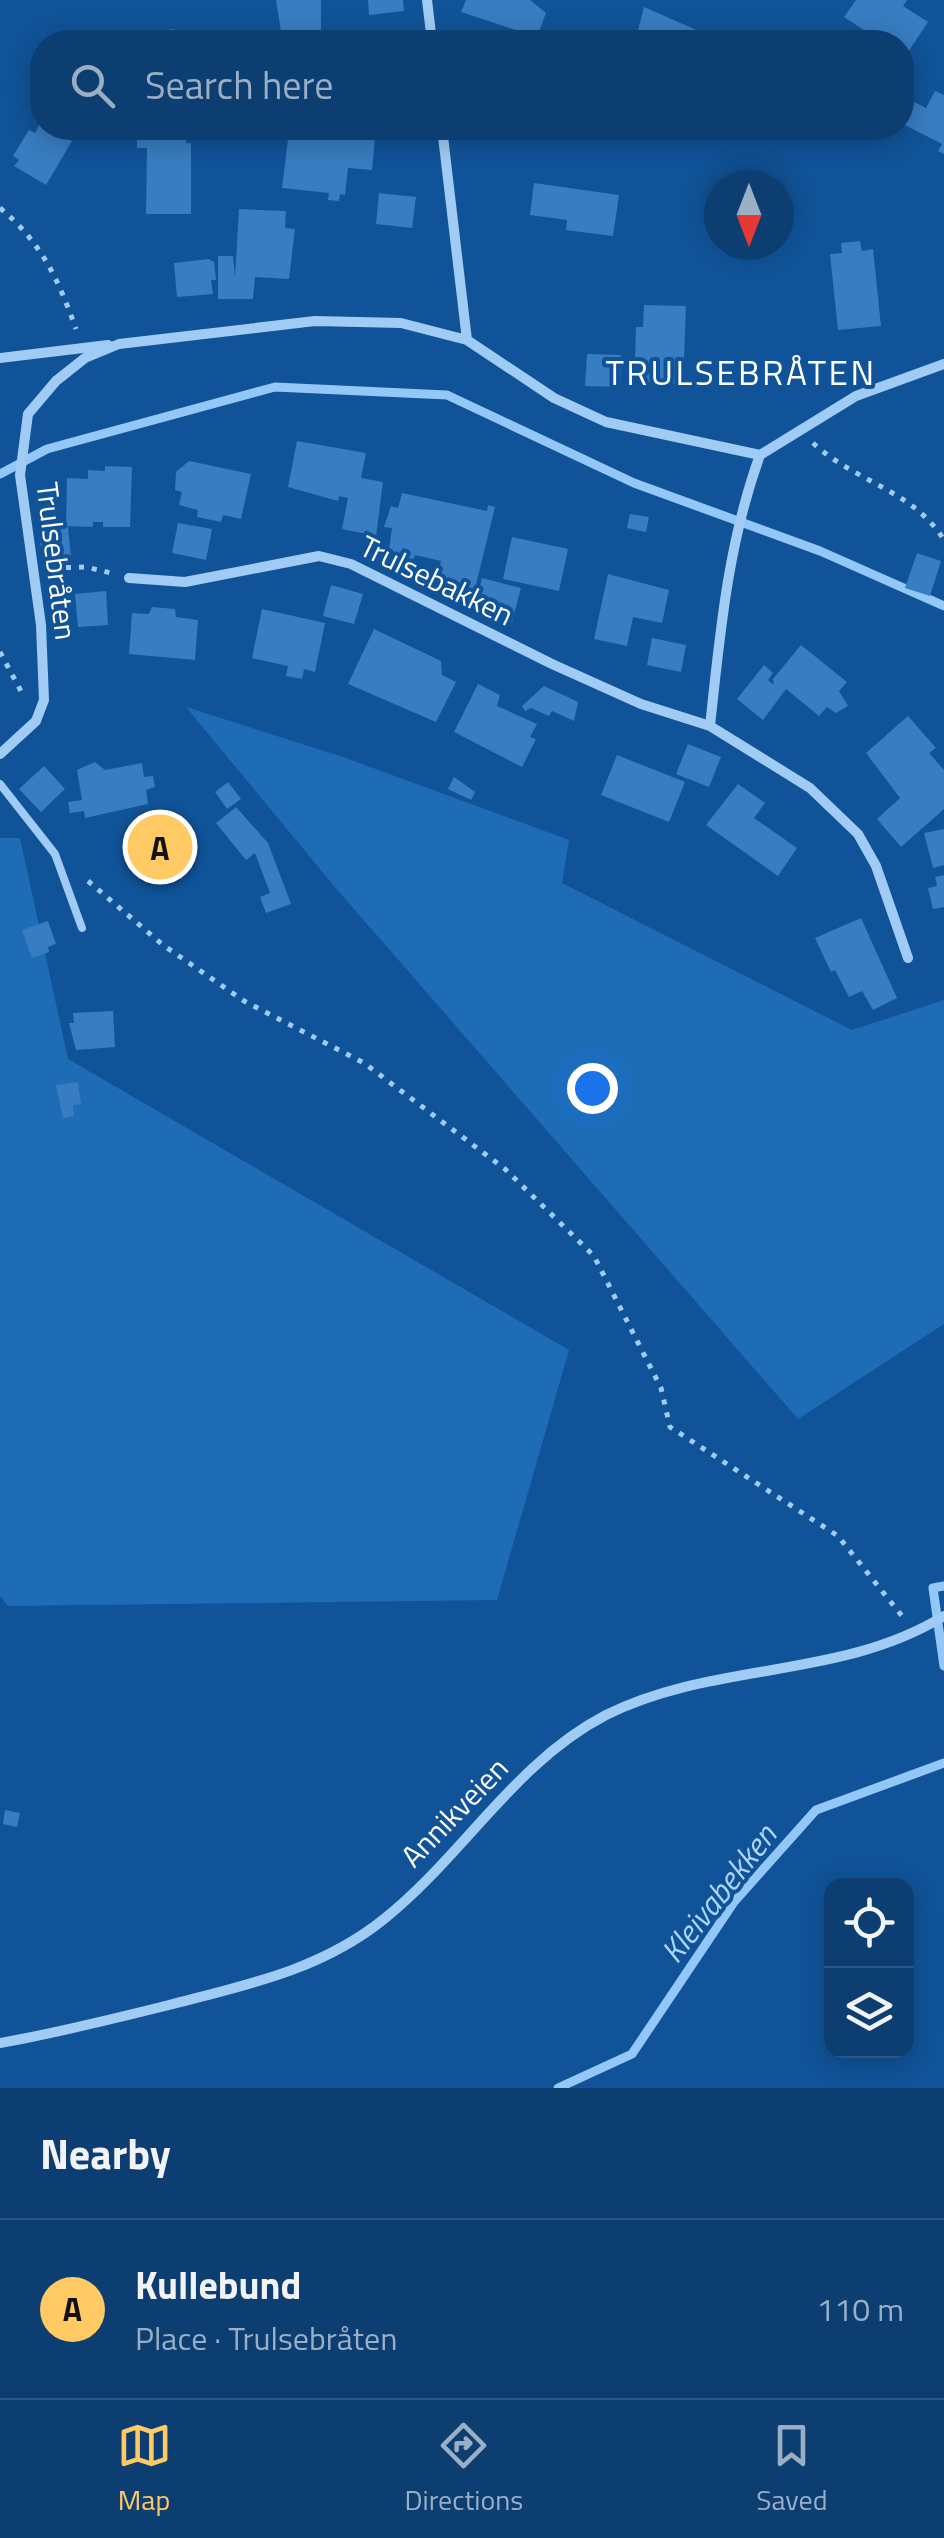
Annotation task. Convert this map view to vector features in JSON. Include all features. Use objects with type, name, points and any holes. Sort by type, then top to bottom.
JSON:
[{"type":"street","points":[[427,0],[431,30]]},
{"type":"street","points":[[443,140],[468,340]]},
{"type":"street","name":"Trulsebråten","points":[[0,358],[314,320],[401,323],[468,340],[554,398],[606,422],[760,455]]},
{"type":"street","name":"Trulsebråten","points":[[36,721],[44,700],[46,671],[20,475],[28,414],[56,381],[86,358],[119,344]]},
{"type":"street","points":[[710,726],[726,578],[740,510],[760,455],[856,396],[944,364]]},
{"type":"street","name":"Trulsebakken","points":[[129,578],[185,582],[319,556],[351,564],[552,664],[641,704],[710,726],[810,788],[858,834],[876,866],[908,958]]},
{"type":"street","points":[[0,754],[36,721]]},
{"type":"street","name":"Annikveien","points":[[0,2043],[60,2033],[288,1974],[348,1946],[388,1916],[527,1772],[603,1717],[648,1696],[693,1684],[822,1663],[875,1650],[944,1616]]},
{"type":"lane","points":[[0,784],[55,854],[82,928]]},
{"type":"path","points":[[0,208],[29,232],[52,264],[82,346]]},
{"type":"path","points":[[800,430],[829,458],[907,498],[929,516],[944,540]]},
{"type":"path","points":[[30,571],[86,567],[129,578]]},
{"type":"path","points":[[0,652],[36,721]]},
{"type":"path","points":[[55,854],[162,945],[244,1001],[364,1063],[504,1169],[594,1256],[661,1388],[670,1427],[838,1536],[916,1633]]},
{"type":"shaded area","points":[[186,707],[343,757],[569,840],[562,883],[852,1030],[944,1000],[944,1324],[798,1419],[334,886]]},
{"type":"shaded area","points":[[0,838],[20,838],[68,1059],[569,1350],[497,1600],[8,1606],[0,1596]]},
{"type":"building","points":[[276,0],[321,0],[321,30],[281,30]]},
{"type":"building","points":[[368,0],[403,0],[404,11],[369,15]]},
{"type":"building","points":[[466,0],[530,0],[546,13],[540,30],[516,30],[461,12]]},
{"type":"building","points":[[856,0],[907,0],[903,6],[928,22],[914,43],[914,30],[864,30],[844,17]]},
{"type":"building","points":[[644,7],[697,30],[638,30]]},
{"type":"building","points":[[935,91],[944,95],[944,154],[938,151],[942,144],[914,130],[914,102],[926,108]]},
{"type":"building","points":[[29,130],[30,140],[72,141],[46,185],[14,166],[19,160],[13,156]]},
{"type":"building","points":[[137,140],[191,143],[191,214],[146,214],[147,148],[137,148]]},
{"type":"building","points":[[288,140],[375,140],[372,170],[348,168],[345,195],[340,194],[339,201],[328,200],[329,193],[282,188]]},
{"type":"building","points":[[534,183],[619,195],[613,236],[566,230],[567,220],[530,215]]},
{"type":"building","points":[[379,193],[416,197],[412,228],[376,224]]},
{"type":"building","points":[[239,209],[286,211],[285,228],[295,229],[289,279],[255,277],[253,299],[218,299],[218,256],[233,256],[235,277]]},
{"type":"building","points":[[860,241],[862,251],[873,249],[881,326],[838,330],[830,254],[842,253],[841,243]]},
{"type":"building","points":[[209,259],[214,262],[213,294],[177,297],[174,263]]},
{"type":"building","points":[[644,305],[686,306],[683,384],[640,382],[641,360],[635,359],[636,327],[643,327]]},
{"type":"building","points":[[587,354],[621,355],[620,387],[585,386]]},
{"type":"building","points":[[297,441],[366,453],[361,478],[383,482],[376,536],[342,529],[348,498],[339,496],[338,501],[288,487]]},
{"type":"building","points":[[189,461],[251,474],[241,519],[223,515],[221,522],[197,517],[198,510],[179,505],[182,492],[175,490],[176,472]]},
{"type":"building","points":[[105,466],[132,467],[130,527],[103,527],[103,522],[93,522],[93,527],[66,526],[67,478],[88,479],[88,470],[105,471]]},
{"type":"building","points":[[402,493],[487,511],[488,505],[495,507],[473,597],[435,588],[441,561],[415,555],[413,562],[388,556],[392,528],[384,527],[391,506],[398,508]]},
{"type":"building","points":[[630,514],[649,517],[646,532],[627,528]]},
{"type":"building","points":[[178,523],[212,529],[206,560],[172,553]]},
{"type":"building","points":[[68,527],[71,557],[42,560],[39,529]]},
{"type":"building","points":[[512,537],[568,549],[559,591],[503,579]]},
{"type":"building","points":[[917,553],[941,561],[930,596],[905,588]]},
{"type":"building","points":[[608,574],[669,590],[662,623],[633,617],[627,646],[594,639]]},
{"type":"building","points":[[482,578],[521,588],[512,622],[473,612]]},
{"type":"building","points":[[331,585],[363,594],[354,624],[323,616]]},
{"type":"building","points":[[106,591],[108,625],[78,627],[75,594]]},
{"type":"building","points":[[152,607],[175,609],[176,617],[198,620],[195,660],[129,654],[132,613],[149,614]]},
{"type":"building","points":[[262,609],[325,623],[315,672],[304,669],[302,679],[286,676],[288,666],[252,658]]},
{"type":"building","points":[[374,629],[441,661],[442,675],[456,682],[436,722],[348,684]]},
{"type":"building","points":[[652,638],[686,645],[681,672],[647,665]]},
{"type":"building","points":[[801,645],[847,682],[839,691],[848,706],[836,713],[827,707],[819,716],[786,689],[763,720],[737,699],[764,665],[773,673],[768,680],[774,685],[773,679]]},
{"type":"building","points":[[478,684],[500,695],[497,706],[537,724],[530,737],[536,739],[522,767],[454,732]]},
{"type":"building","points":[[544,686],[578,702],[574,721],[552,711],[549,716],[531,708],[525,711],[522,706]]},
{"type":"building","points":[[908,716],[936,748],[929,753],[944,770],[944,809],[901,847],[877,819],[900,798],[866,753]]},
{"type":"building","points":[[688,744],[721,757],[709,787],[676,774]]},
{"type":"building","points":[[617,755],[685,782],[669,822],[601,795]]},
{"type":"building","points":[[95,762],[105,770],[142,763],[144,777],[153,776],[155,787],[146,790],[148,804],[85,818],[84,811],[70,813],[68,802],[82,800],[77,770]]},
{"type":"building","points":[[44,766],[65,789],[41,812],[19,789]]},
{"type":"building","points":[[454,777],[475,792],[471,800],[448,789]]},
{"type":"building","points":[[228,782],[241,799],[227,809],[215,792]]},
{"type":"building","points":[[738,784],[765,803],[754,818],[797,848],[778,876],[706,825]]},
{"type":"building","points":[[236,807],[268,843],[291,904],[266,913],[260,897],[270,893],[255,853],[246,860],[216,823]]},
{"type":"building","points":[[944,829],[944,865],[933,868],[924,833]]},
{"type":"building","points":[[944,875],[944,907],[933,909],[928,888],[937,886],[935,877]]},
{"type":"building","points":[[861,918],[897,998],[873,1010],[862,991],[849,997],[835,970],[831,972],[815,938]]},
{"type":"building","points":[[48,921],[56,944],[48,947],[49,952],[32,958],[22,930]]},
{"type":"building","points":[[113,1011],[115,1047],[76,1050],[69,1023],[74,1023],[73,1013]]},
{"type":"building","points":[[78,1082],[81,1104],[73,1105],[74,1116],[63,1118],[56,1085]]},
{"type":"building","points":[[5,1810],[20,1813],[17,1827],[3,1824]]},
{"type":"waterway","points":[[0,474],[47,449],[275,387],[447,395],[634,483],[820,551],[944,606]]},
{"type":"waterway","points":[[944,1586],[933,1588],[944,1666]]},
{"type":"waterway","name":"Kleivabekken","points":[[558,2088],[632,2054],[734,1902],[816,1810],[944,1763]]},
{"type":"place","name":"Kullebund","points":[[160,847]]},
{"type":"district","name":"TRULSEBRÅTEN","points":[[741,372]]}]
